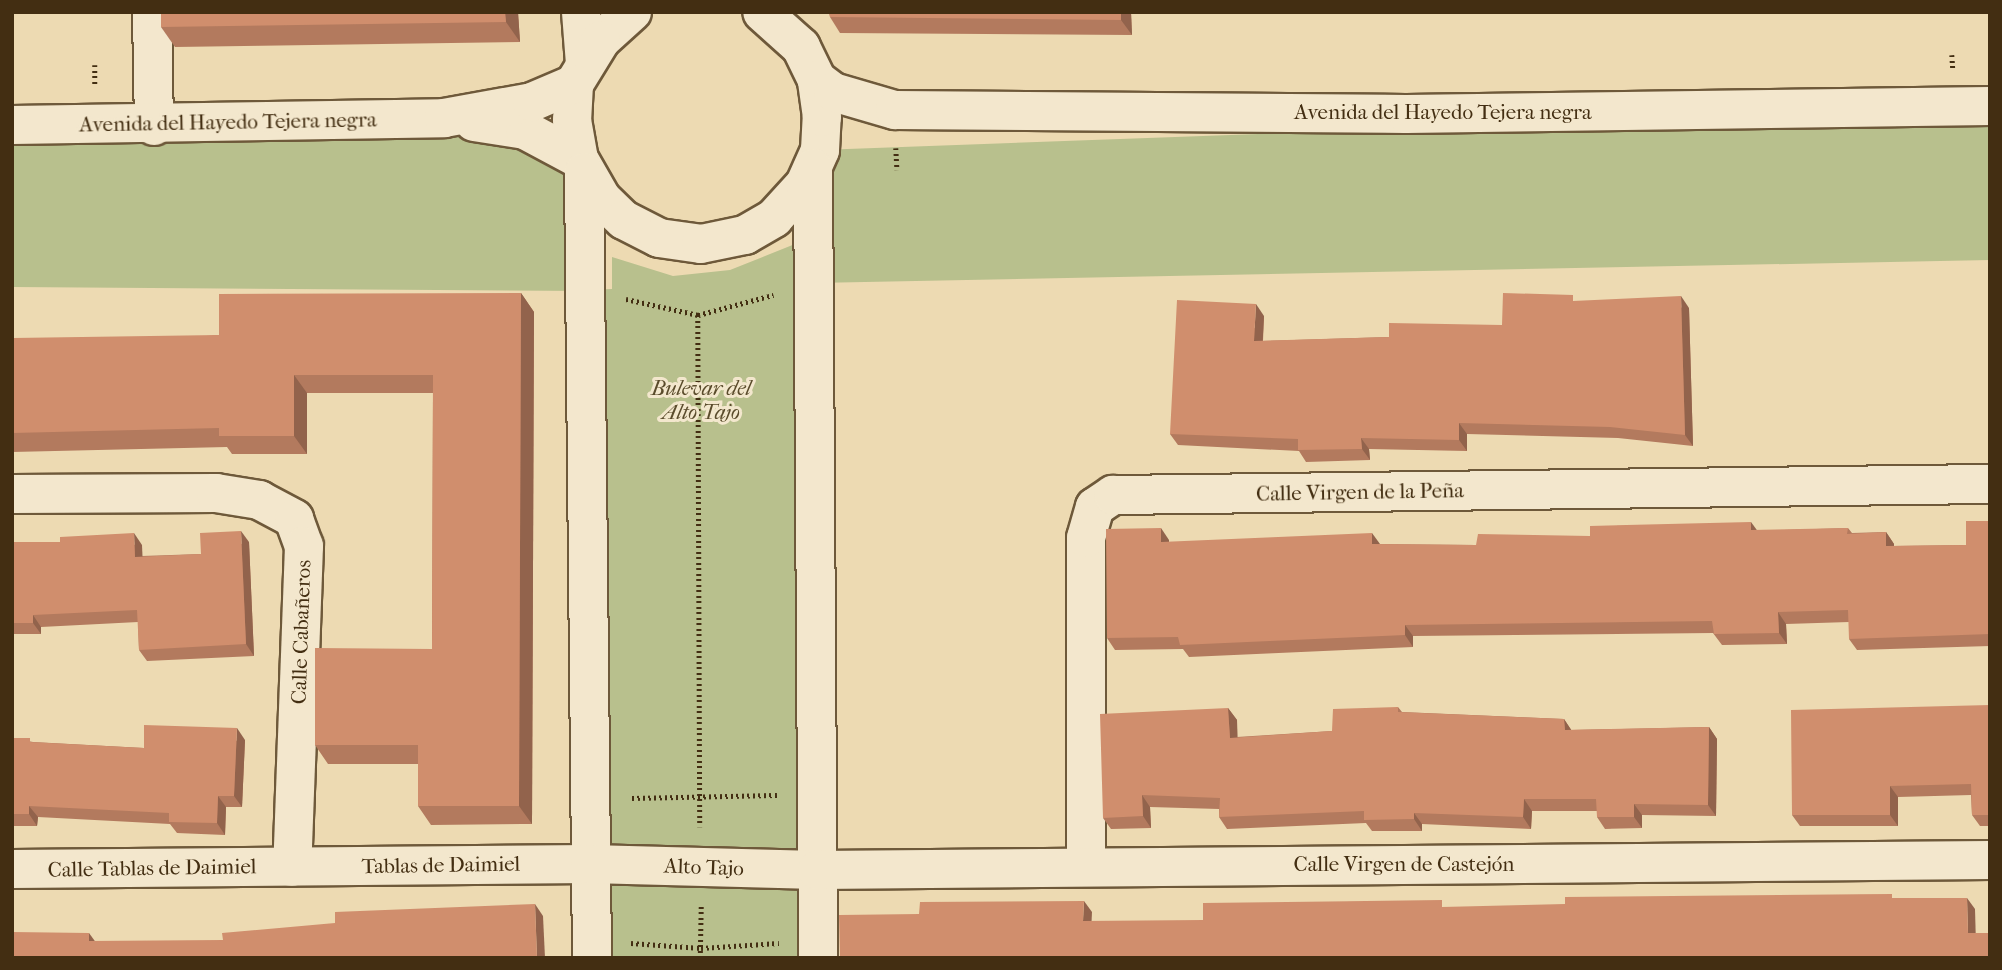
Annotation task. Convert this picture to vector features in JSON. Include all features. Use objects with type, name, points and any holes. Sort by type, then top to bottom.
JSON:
[{"type":"street","points":[[152,12],[154,125]]},
{"type":"street","points":[[581,12],[580,74],[572,120],[582,165],[587,290],[592,949]]},
{"type":"street","points":[[580,74],[601,40],[632,12]]},
{"type":"street","points":[[762,12],[786,30],[814,73]]},
{"type":"street","points":[[809,12],[814,73],[822,117],[816,159],[814,283],[818,949]]},
{"type":"street","name":"Avenida del Hayedo Tejera negra","points":[[814,73],[832,92],[895,110],[1406,114],[1990,106]]},
{"type":"street","name":"Avenida del Hayedo Tejera negra","points":[[12,125],[154,125],[444,118],[532,102],[580,74]]},
{"type":"street","name":"Avenida del Hayedo Tejera negra","points":[[816,159],[858,122],[895,110]]},
{"type":"street","name":"Avenida del Hayedo Tejera negra","points":[[444,118],[525,130],[582,165]]},
{"type":"street","points":[[582,165],[602,199],[624,220],[659,237],[701,244],[733,239],[760,228],[794,198],[816,159]]},
{"type":"street","name":"Calle Virgen de la Peña","points":[[1086,867],[1086,538],[1095,507],[1114,495],[1990,484]]},
{"type":"street","name":"Calle Cabañeros","points":[[12,494],[216,493],[259,500],[294,519],[304,546],[292,867]]},
{"type":"street","name":"Calle Virgen de Castejón","points":[[817,870],[1990,860]]},
{"type":"street","name":"Tablas de Daimiel","points":[[292,867],[590,864]]},
{"type":"street","name":"Alto Tajo","points":[[590,864],[817,870]]},
{"type":"street","name":"Calle Tablas de Daimiel","points":[[12,869],[292,867]]},
{"type":"path","points":[[587,290],[698,315],[814,283]]},
{"type":"path","points":[[698,315],[701,839]]},
{"type":"path","points":[[589,798],[700,799],[817,792]]},
{"type":"path","points":[[700,958],[701,894]]},
{"type":"path","points":[[592,949],[818,949]]},
{"type":"green space","name":"Bulevar del Alto Tajo","points":[[1990,107],[1990,260],[814,283],[818,958],[596,958],[587,291],[12,287],[12,125],[444,118],[579,159],[588,290],[612,289],[612,257],[673,276],[730,270],[795,244],[820,150]]},
{"type":"building","points":[[161,12],[505,12],[506,22],[161,27]]},
{"type":"building","points":[[829,12],[1121,12],[1121,20],[830,17]]},
{"type":"building","points":[[521,293],[519,806],[418,806],[418,745],[315,745],[315,648],[432,649],[433,375],[294,375],[294,436],[219,436],[219,428],[12,433],[13,338],[219,335],[219,294]]},
{"type":"building","points":[[1503,293],[1573,295],[1573,301],[1681,296],[1685,435],[1610,427],[1459,423],[1459,440],[1361,438],[1362,449],[1298,450],[1298,439],[1170,434],[1177,300],[1256,304],[1254,341],[1389,337],[1389,323],[1502,325]]},
{"type":"building","points":[[1966,521],[1990,521],[1990,634],[1849,639],[1848,610],[1778,612],[1779,633],[1714,634],[1712,621],[1405,625],[1405,635],[1180,645],[1178,637],[1107,638],[1106,529],[1161,528],[1161,542],[1372,533],[1372,544],[1476,545],[1478,534],[1590,536],[1590,526],[1751,522],[1751,530],[1848,528],[1847,534],[1886,532],[1886,546],[1966,545]]},
{"type":"building","points":[[241,531],[246,644],[139,650],[137,610],[33,615],[33,623],[12,623],[12,542],[60,542],[60,537],[134,533],[135,557],[201,554],[200,533]]},
{"type":"building","points":[[1990,705],[1990,815],[1972,815],[1971,784],[1890,786],[1890,815],[1792,815],[1791,710]]},
{"type":"building","points":[[1398,707],[1398,712],[1564,719],[1565,730],[1709,727],[1708,805],[1634,804],[1634,817],[1597,817],[1596,799],[1524,799],[1523,817],[1414,813],[1414,819],[1364,820],[1364,811],[1219,817],[1220,798],[1142,795],[1143,816],[1103,818],[1100,714],[1228,708],[1230,738],[1332,731],[1333,709]]},
{"type":"building","points":[[144,725],[237,728],[234,796],[218,796],[217,823],[169,822],[169,813],[29,806],[29,814],[12,814],[12,738],[30,738],[30,742],[144,748]]},
{"type":"building","points":[[1892,894],[1892,898],[1967,898],[1968,933],[1990,933],[1990,958],[840,958],[839,915],[919,914],[920,902],[1084,901],[1083,921],[1203,920],[1203,903],[1442,900],[1442,907],[1565,904],[1565,897]]},
{"type":"building","points":[[535,904],[537,958],[12,958],[12,932],[89,933],[89,941],[223,940],[222,933],[335,923],[335,912]]}]
